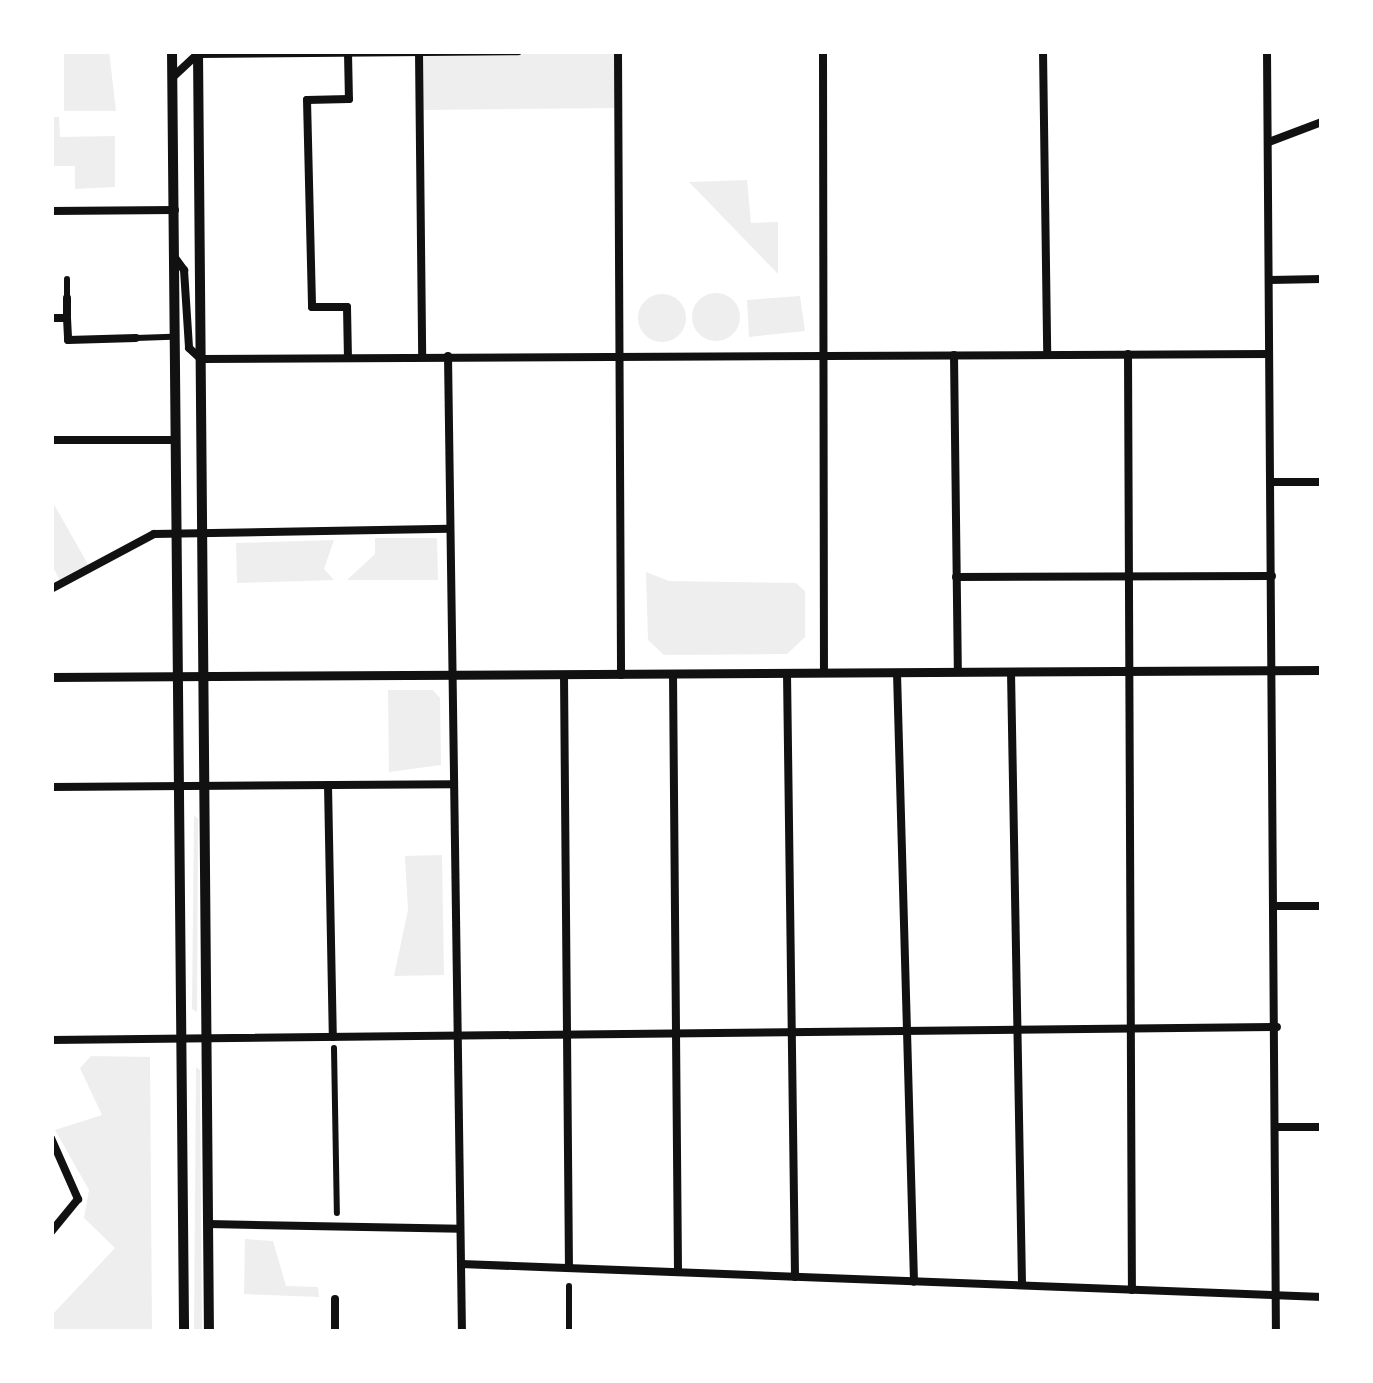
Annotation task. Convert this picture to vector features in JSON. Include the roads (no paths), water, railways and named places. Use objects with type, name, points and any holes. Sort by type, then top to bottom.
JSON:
[{"type":"main road","points":[[172,51],[184,1332]]},
{"type":"main road","points":[[198,52],[209,1332]]},
{"type":"street","points":[[419,51],[422,357]]},
{"type":"street","points":[[172,77],[198,52],[518,51]]},
{"type":"street","points":[[618,51],[621,674]]},
{"type":"street","points":[[823,51],[824,673]]},
{"type":"street","points":[[1043,51],[1047,355]]},
{"type":"street","points":[[1268,51],[1276,1332]]},
{"type":"street","points":[[348,52],[349,99],[307,100],[312,307],[347,307],[348,358]]},
{"type":"street","points":[[1269,142],[1322,122]]},
{"type":"street","points":[[51,211],[175,210]]},
{"type":"street","points":[[175,258],[184,270],[189,347],[201,359],[1270,354]]},
{"type":"street","points":[[67,279],[68,340],[176,337]]},
{"type":"street","points":[[1269,280],[1322,280]]},
{"type":"street","points":[[51,318],[67,318]]},
{"type":"street","points":[[1128,354],[1132,1290]]},
{"type":"street","points":[[448,356],[462,1332]]},
{"type":"street","points":[[955,356],[958,672]]},
{"type":"street","points":[[51,440],[177,440]]},
{"type":"street","points":[[1271,482],[1322,482]]},
{"type":"street","points":[[51,589],[154,534],[449,529]]},
{"type":"street","points":[[956,577],[1272,576]]},
{"type":"street","points":[[51,677],[1322,670]]},
{"type":"street","points":[[1010,672],[1022,1286]]},
{"type":"street","points":[[897,673],[914,1282]]},
{"type":"street","points":[[673,674],[678,1272]]},
{"type":"street","points":[[787,674],[794,1277]]},
{"type":"street","points":[[565,675],[569,1268]]},
{"type":"street","points":[[51,788],[453,784]]},
{"type":"street","points":[[328,785],[333,1036]]},
{"type":"street","points":[[1275,906],[1322,906]]},
{"type":"street","points":[[51,1040],[1277,1028]]},
{"type":"street","points":[[334,1048],[337,1213]]},
{"type":"street","points":[[1276,1127],[1322,1127]]},
{"type":"street","points":[[51,1138],[78,1187],[72,1211],[51,1232]]},
{"type":"street","points":[[208,1224],[460,1228]]},
{"type":"street","points":[[461,1264],[1322,1297]]},
{"type":"street","points":[[569,1286],[569,1332]]},
{"type":"street","points":[[335,1298],[335,1332]]}]
